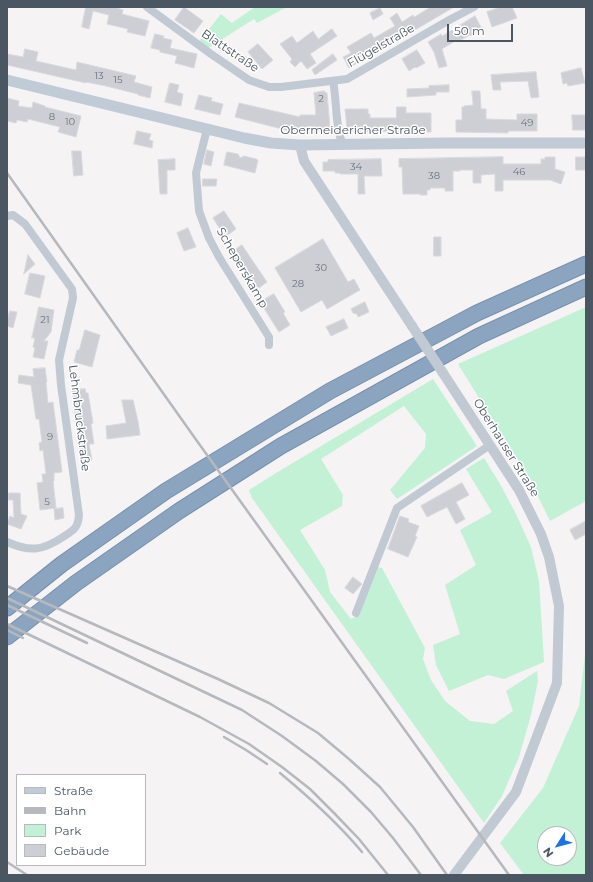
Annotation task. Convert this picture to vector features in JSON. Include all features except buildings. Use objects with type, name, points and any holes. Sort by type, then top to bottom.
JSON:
[{"type":"highway","points":[[7,608],[62,564],[166,491],[324,395],[477,313],[586,264]]},
{"type":"highway","points":[[7,637],[76,583],[179,511],[281,446],[480,336],[586,287]]},
{"type":"main road","name":"Obermeidericher Straße","points":[[7,80],[272,144],[343,145],[586,143]]},
{"type":"street","name":"Blattstraße","points":[[147,7],[249,80],[269,86],[281,87],[333,81]]},
{"type":"street","name":"Flügelstraße","points":[[333,81],[350,78],[474,7]]},
{"type":"street","points":[[333,81],[336,93],[339,134],[343,145]]},
{"type":"street","name":"Scheperskamp","points":[[207,129],[196,173],[199,211],[209,238],[219,257],[270,337],[269,345]]},
{"type":"street","name":"Oberhauser Straße","points":[[300,145],[304,161],[519,490],[541,534],[549,557],[559,606],[557,683],[516,792],[454,875]]},
{"type":"street","name":"Lehmbruckstraße","points":[[7,216],[13,215],[25,224],[72,289],[73,298],[60,360],[61,385],[79,515],[78,524],[73,530],[52,545],[39,548],[20,548],[7,542]]},
{"type":"street","points":[[356,613],[397,508],[490,445]]},
{"type":"green space","points":[[255,7],[287,7],[257,23],[254,19],[205,50],[197,44],[221,14],[232,23]]},
{"type":"green space","points":[[586,307],[586,501],[550,521],[530,480],[458,364]]},
{"type":"green space","points":[[433,379],[477,446],[397,499],[390,490],[425,448],[426,434],[404,406],[321,459],[343,495],[342,506],[300,530],[325,570],[330,592],[351,619],[359,615],[378,567],[382,568],[425,648],[423,659],[431,680],[445,701],[470,721],[494,724],[513,711],[506,691],[537,671],[538,681],[531,715],[519,757],[502,796],[484,823],[252,498],[249,490]]},
{"type":"green space","points":[[484,458],[516,514],[531,547],[539,581],[544,662],[504,679],[488,675],[449,691],[436,665],[433,645],[460,634],[445,585],[476,565],[460,530],[492,512],[466,469]]},
{"type":"green space","points":[[586,653],[586,875],[524,875],[500,843],[543,788],[579,706]]},
{"type":"railway","points":[[7,173],[197,441],[509,875]]},
{"type":"railway","points":[[7,586],[269,703],[318,733],[380,787],[413,827],[447,875]]},
{"type":"railway","points":[[7,598],[242,710],[282,736],[316,761],[343,784],[371,812],[421,875]]},
{"type":"railway","points":[[7,605],[87,643]]},
{"type":"railway","points":[[7,624],[200,717],[249,744],[310,789],[359,839],[388,875]]},
{"type":"railway","points":[[7,630],[23,638]]},
{"type":"railway","points":[[224,737],[267,764]]},
{"type":"railway","points":[[280,773],[302,791],[343,830],[362,852]]},
{"type":"railway","points":[[7,862],[27,875]]}]
